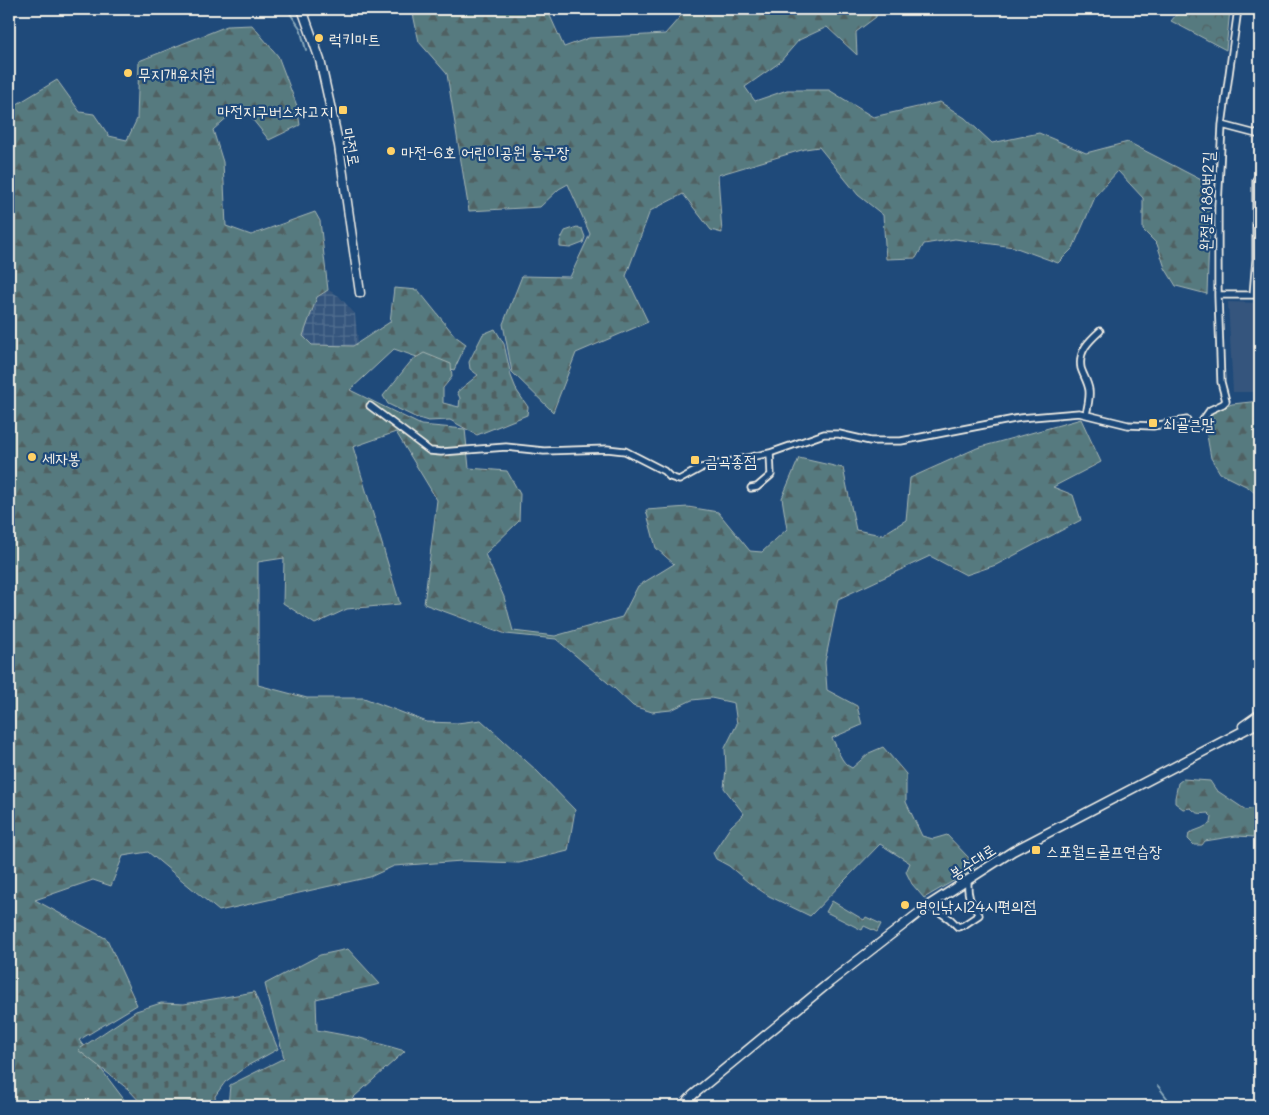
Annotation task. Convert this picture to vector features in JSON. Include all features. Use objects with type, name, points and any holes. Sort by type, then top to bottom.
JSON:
[{"type":"main road","name":"마전로","points":[[302,9],[320,60],[338,146],[360,293]]},
{"type":"main road","points":[[1225,739],[1260,714]]},
{"type":"main road","name":"봉수대로","points":[[683,1106],[693,1095],[830,982],[929,905],[1013,851],[1260,722]]},
{"type":"street","name":"완정로188번2길","points":[[1198,427],[1210,410],[1224,404],[1226,401],[1221,382],[1218,295],[1218,206],[1222,125],[1238,9]]},
{"type":"street","points":[[1222,125],[1260,136]]},
{"type":"street","points":[[1218,295],[1257,295],[1256,180],[1260,176]]},
{"type":"street","points":[[1086,414],[1089,391],[1081,367],[1081,358],[1087,343],[1100,331]]},
{"type":"street","points":[[370,406],[430,451],[441,452],[506,447],[544,451],[594,451],[607,449],[625,451],[664,471],[675,479],[683,478],[701,468],[770,453],[824,434],[839,434],[870,441],[901,441],[1020,418],[1079,412],[1128,425],[1153,426],[1187,420]]},
{"type":"street","points":[[750,488],[757,488],[771,475],[770,453]]},
{"type":"street","points":[[929,905],[958,927],[964,925],[979,915],[969,900],[967,892],[968,880]]},
{"type":"shaded area","points":[[328,290],[339,296],[355,314],[358,342],[353,346],[312,345],[302,336],[317,297]]},
{"type":"shaded area","points":[[1228,302],[1260,303],[1260,392],[1233,392]]},
{"type":"green space","points":[[412,9],[547,9],[564,47],[589,38],[665,34],[687,9],[877,9],[876,17],[856,32],[857,55],[827,27],[799,40],[779,63],[745,87],[755,101],[787,90],[829,90],[873,117],[940,102],[965,118],[992,143],[1039,133],[1086,153],[1128,142],[1211,185],[1207,294],[1176,286],[1165,268],[1157,244],[1143,230],[1143,198],[1118,171],[1096,195],[1073,248],[1058,263],[1014,247],[955,239],[924,244],[916,258],[886,259],[883,215],[858,195],[819,147],[805,149],[718,175],[722,233],[711,230],[683,194],[650,211],[626,276],[648,322],[576,353],[553,412],[512,372],[503,324],[522,276],[570,277],[590,234],[568,184],[559,189],[540,207],[469,211],[447,74],[419,42]]},
{"type":"green space","points":[[1181,9],[1230,9],[1226,50],[1171,21]]},
{"type":"green space","points":[[252,25],[278,56],[297,106],[300,125],[269,140],[241,105],[213,130],[223,162],[226,226],[251,235],[315,212],[320,221],[328,290],[317,297],[303,336],[312,345],[353,346],[390,322],[394,288],[418,290],[455,336],[466,344],[454,370],[394,349],[350,390],[421,425],[465,429],[469,468],[507,471],[520,494],[519,521],[485,554],[504,597],[513,631],[555,636],[622,617],[638,586],[674,564],[656,548],[646,510],[688,507],[718,512],[750,551],[762,552],[787,529],[782,498],[799,458],[843,468],[856,530],[882,535],[906,520],[910,478],[977,448],[1081,419],[1101,462],[1053,487],[1073,495],[1081,520],[996,565],[966,575],[930,556],[838,599],[825,662],[827,690],[857,706],[862,725],[832,738],[840,755],[845,763],[852,768],[869,753],[883,747],[906,774],[906,802],[922,836],[933,839],[947,835],[975,867],[924,898],[912,884],[906,872],[910,863],[880,844],[810,916],[769,896],[729,866],[716,859],[713,853],[731,826],[744,814],[724,788],[726,769],[725,748],[737,724],[734,703],[711,698],[692,700],[671,710],[652,712],[633,706],[556,639],[506,634],[424,604],[437,500],[396,432],[353,447],[400,604],[347,609],[315,624],[283,603],[284,558],[258,562],[258,685],[307,698],[364,698],[427,722],[457,723],[481,720],[536,770],[575,810],[568,851],[519,863],[462,861],[394,866],[370,877],[219,911],[148,852],[123,856],[111,886],[93,880],[35,900],[107,939],[137,1005],[79,1040],[129,1106],[9,1106],[9,109],[57,80],[80,112],[94,114],[109,136],[127,140],[137,119],[139,61],[227,26]]},
{"type":"green space","points":[[577,227],[582,229],[585,237],[583,243],[570,248],[560,247],[560,241],[565,231]]},
{"type":"green space","points":[[495,329],[504,344],[511,376],[517,391],[528,407],[527,415],[477,435],[450,420],[428,421],[388,404],[383,396],[412,360],[424,353],[451,364],[452,377],[443,388],[443,403],[459,407],[460,398],[457,392],[478,375],[470,369],[469,362],[483,334]]},
{"type":"green space","points":[[1260,401],[1260,495],[1220,473],[1211,458],[1205,424],[1212,412],[1232,404]]},
{"type":"green space","points":[[1183,779],[1210,781],[1216,790],[1246,810],[1260,809],[1260,835],[1255,837],[1236,836],[1205,841],[1202,845],[1194,845],[1188,839],[1189,833],[1211,823],[1212,817],[1208,813],[1198,813],[1191,808],[1183,809],[1175,803],[1178,783]]},
{"type":"green space","points":[[832,901],[864,920],[866,917],[881,924],[877,932],[864,926],[862,930],[826,912]]},
{"type":"green space","points":[[348,949],[380,984],[316,999],[317,1030],[360,1038],[405,1051],[344,1106],[228,1106],[230,1085],[284,1058],[265,984],[320,955]]},
{"type":"green space","points":[[254,992],[278,1049],[247,1066],[225,1082],[215,1096],[216,1106],[195,1106],[192,1101],[179,1106],[144,1106],[128,1089],[78,1050],[136,1011],[161,1003],[184,1004]]},
{"type":"waterway","points":[[287,9],[300,28],[306,50]]},
{"type":"waterway","points":[[1158,1086],[1173,1106]]},
{"type":"place","name":"럭키마트","points":[[319,38]]},
{"type":"place","name":"무지개유치원","points":[[128,73]]},
{"type":"place","name":"마전지구버스차고지","points":[[343,110]]},
{"type":"place","name":"마전-6호 어린이공원 농구장","points":[[391,151]]},
{"type":"place","name":"쇠골큰말","points":[[1153,423]]},
{"type":"place","name":"세자봉","points":[[32,457]]},
{"type":"place","name":"금곡종점","points":[[695,460]]},
{"type":"place","name":"스포월드골프연습장","points":[[1036,850]]},
{"type":"place","name":"명인낚시24시편의점","points":[[905,905]]}]
